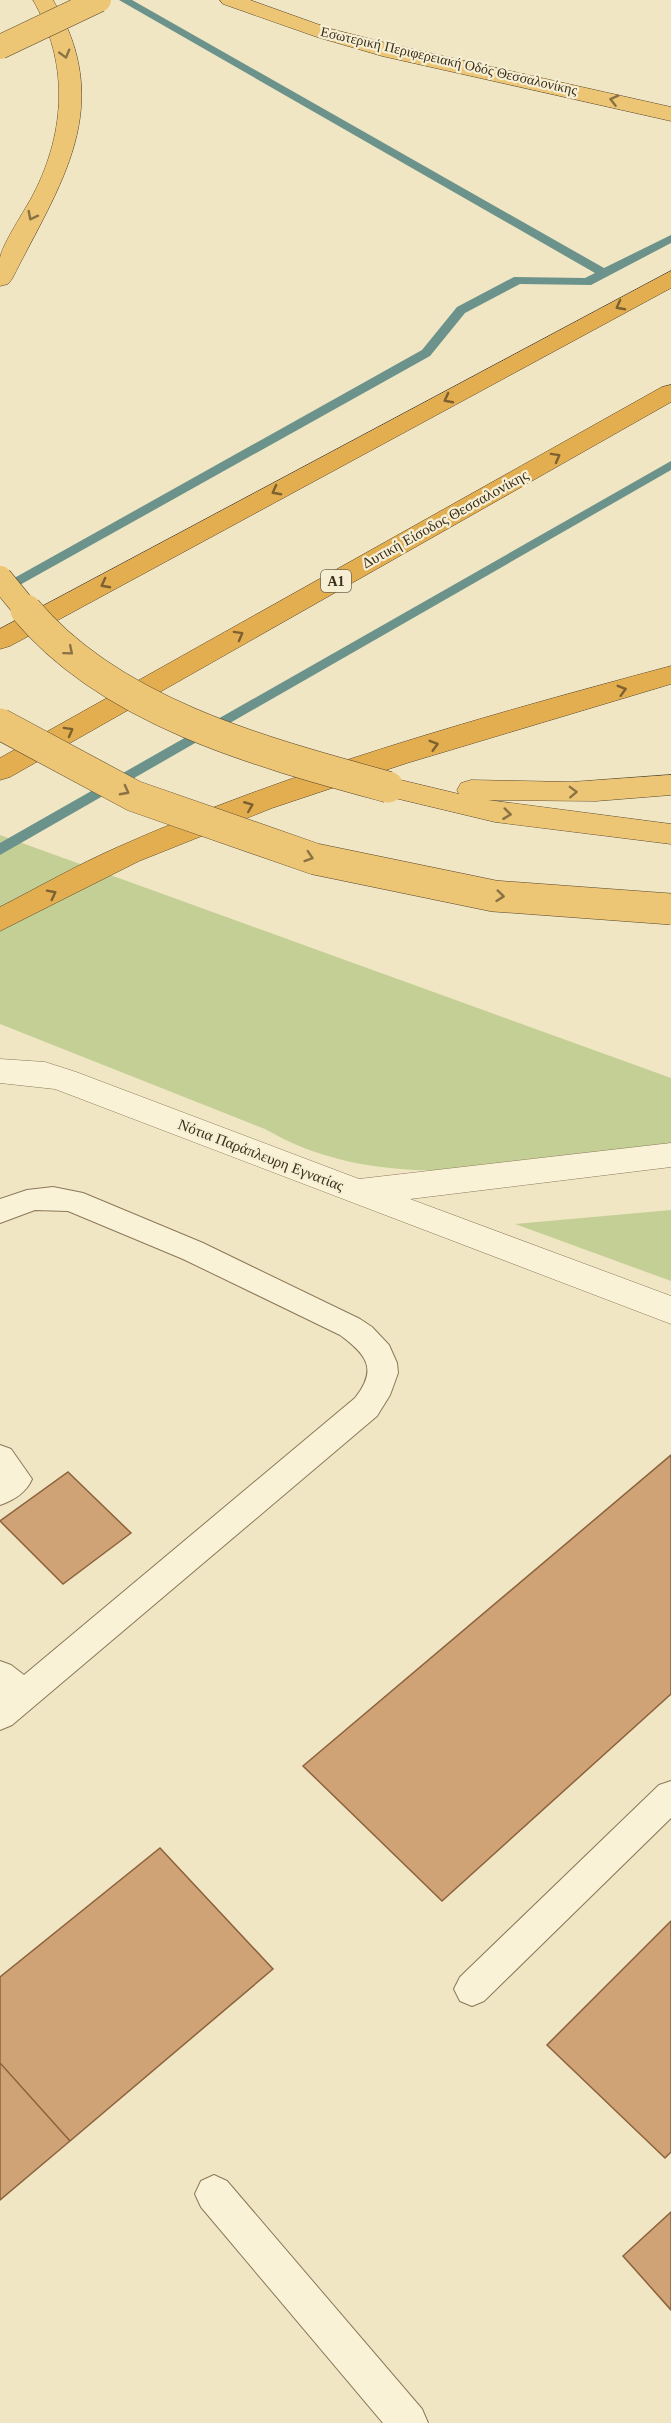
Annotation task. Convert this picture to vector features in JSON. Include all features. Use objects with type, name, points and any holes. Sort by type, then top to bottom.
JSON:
[{"type":"highway","points":[[0,279],[59,164],[68,129],[71,96],[68,64],[60,33],[43,0]]},
{"type":"highway","points":[[0,47],[99,0]]},
{"type":"highway","name":"Εσωτερική Περιφερειακή Οδός Θεσσαλονίκης","points":[[230,0],[281,19],[390,51],[671,114]]},
{"type":"highway","points":[[0,640],[671,278]]},
{"type":"highway","name":"Δυτική Είσοδος Θεσσαλονίκης","points":[[0,770],[671,392]]},
{"type":"highway","points":[[0,578],[29,614],[71,654],[155,707],[236,743],[281,758],[388,787],[495,812],[671,834]]},
{"type":"highway","points":[[0,920],[128,855],[271,797],[421,749],[671,675]]},
{"type":"highway","points":[[0,724],[134,796],[315,859],[494,896],[671,909]]},
{"type":"highway","points":[[388,787],[545,793],[627,790],[671,784]]},
{"type":"street","name":"Νότια Παράπλευρη Εγνατίας","points":[[0,1071],[33,1072],[65,1080],[358,1192],[671,1155]]},
{"type":"street","points":[[358,1192],[671,1310]]},
{"type":"lane","points":[[0,1212],[20,1201],[38,1197],[56,1197],[73,1201],[182,1246],[350,1327],[369,1339],[380,1354],[384,1373],[379,1392],[366,1407],[12,1684],[0,1715]]},
{"type":"lane","points":[[0,1458],[17,1479],[0,1492]]},
{"type":"lane","points":[[472,1989],[671,1796]]},
{"type":"lane","points":[[214,2194],[408,2423]]},
{"type":"green space","points":[[0,835],[671,1078],[671,1143],[569,1159],[465,1170],[413,1170],[362,1164],[312,1151],[265,1129],[0,1024]]},
{"type":"green space","points":[[671,1210],[671,1281],[515,1224]]},
{"type":"building","points":[[671,1455],[671,1694],[442,1901],[303,1766]]},
{"type":"building","points":[[68,1472],[131,1533],[63,1584],[0,1521]]},
{"type":"building","points":[[160,1848],[273,1969],[70,2141],[0,2063],[0,1977]]},
{"type":"building","points":[[671,1921],[671,2152],[665,2158],[547,2045]]},
{"type":"building","points":[[0,2063],[70,2141],[0,2200]]},
{"type":"building","points":[[671,2212],[671,2310],[623,2256]]},
{"type":"waterway","points":[[124,0],[604,273]]},
{"type":"waterway","points":[[604,273],[671,238]]},
{"type":"waterway","points":[[0,592],[426,353],[461,310],[518,280],[587,282],[604,273]]},
{"type":"waterway","points":[[0,850],[671,465]]}]
